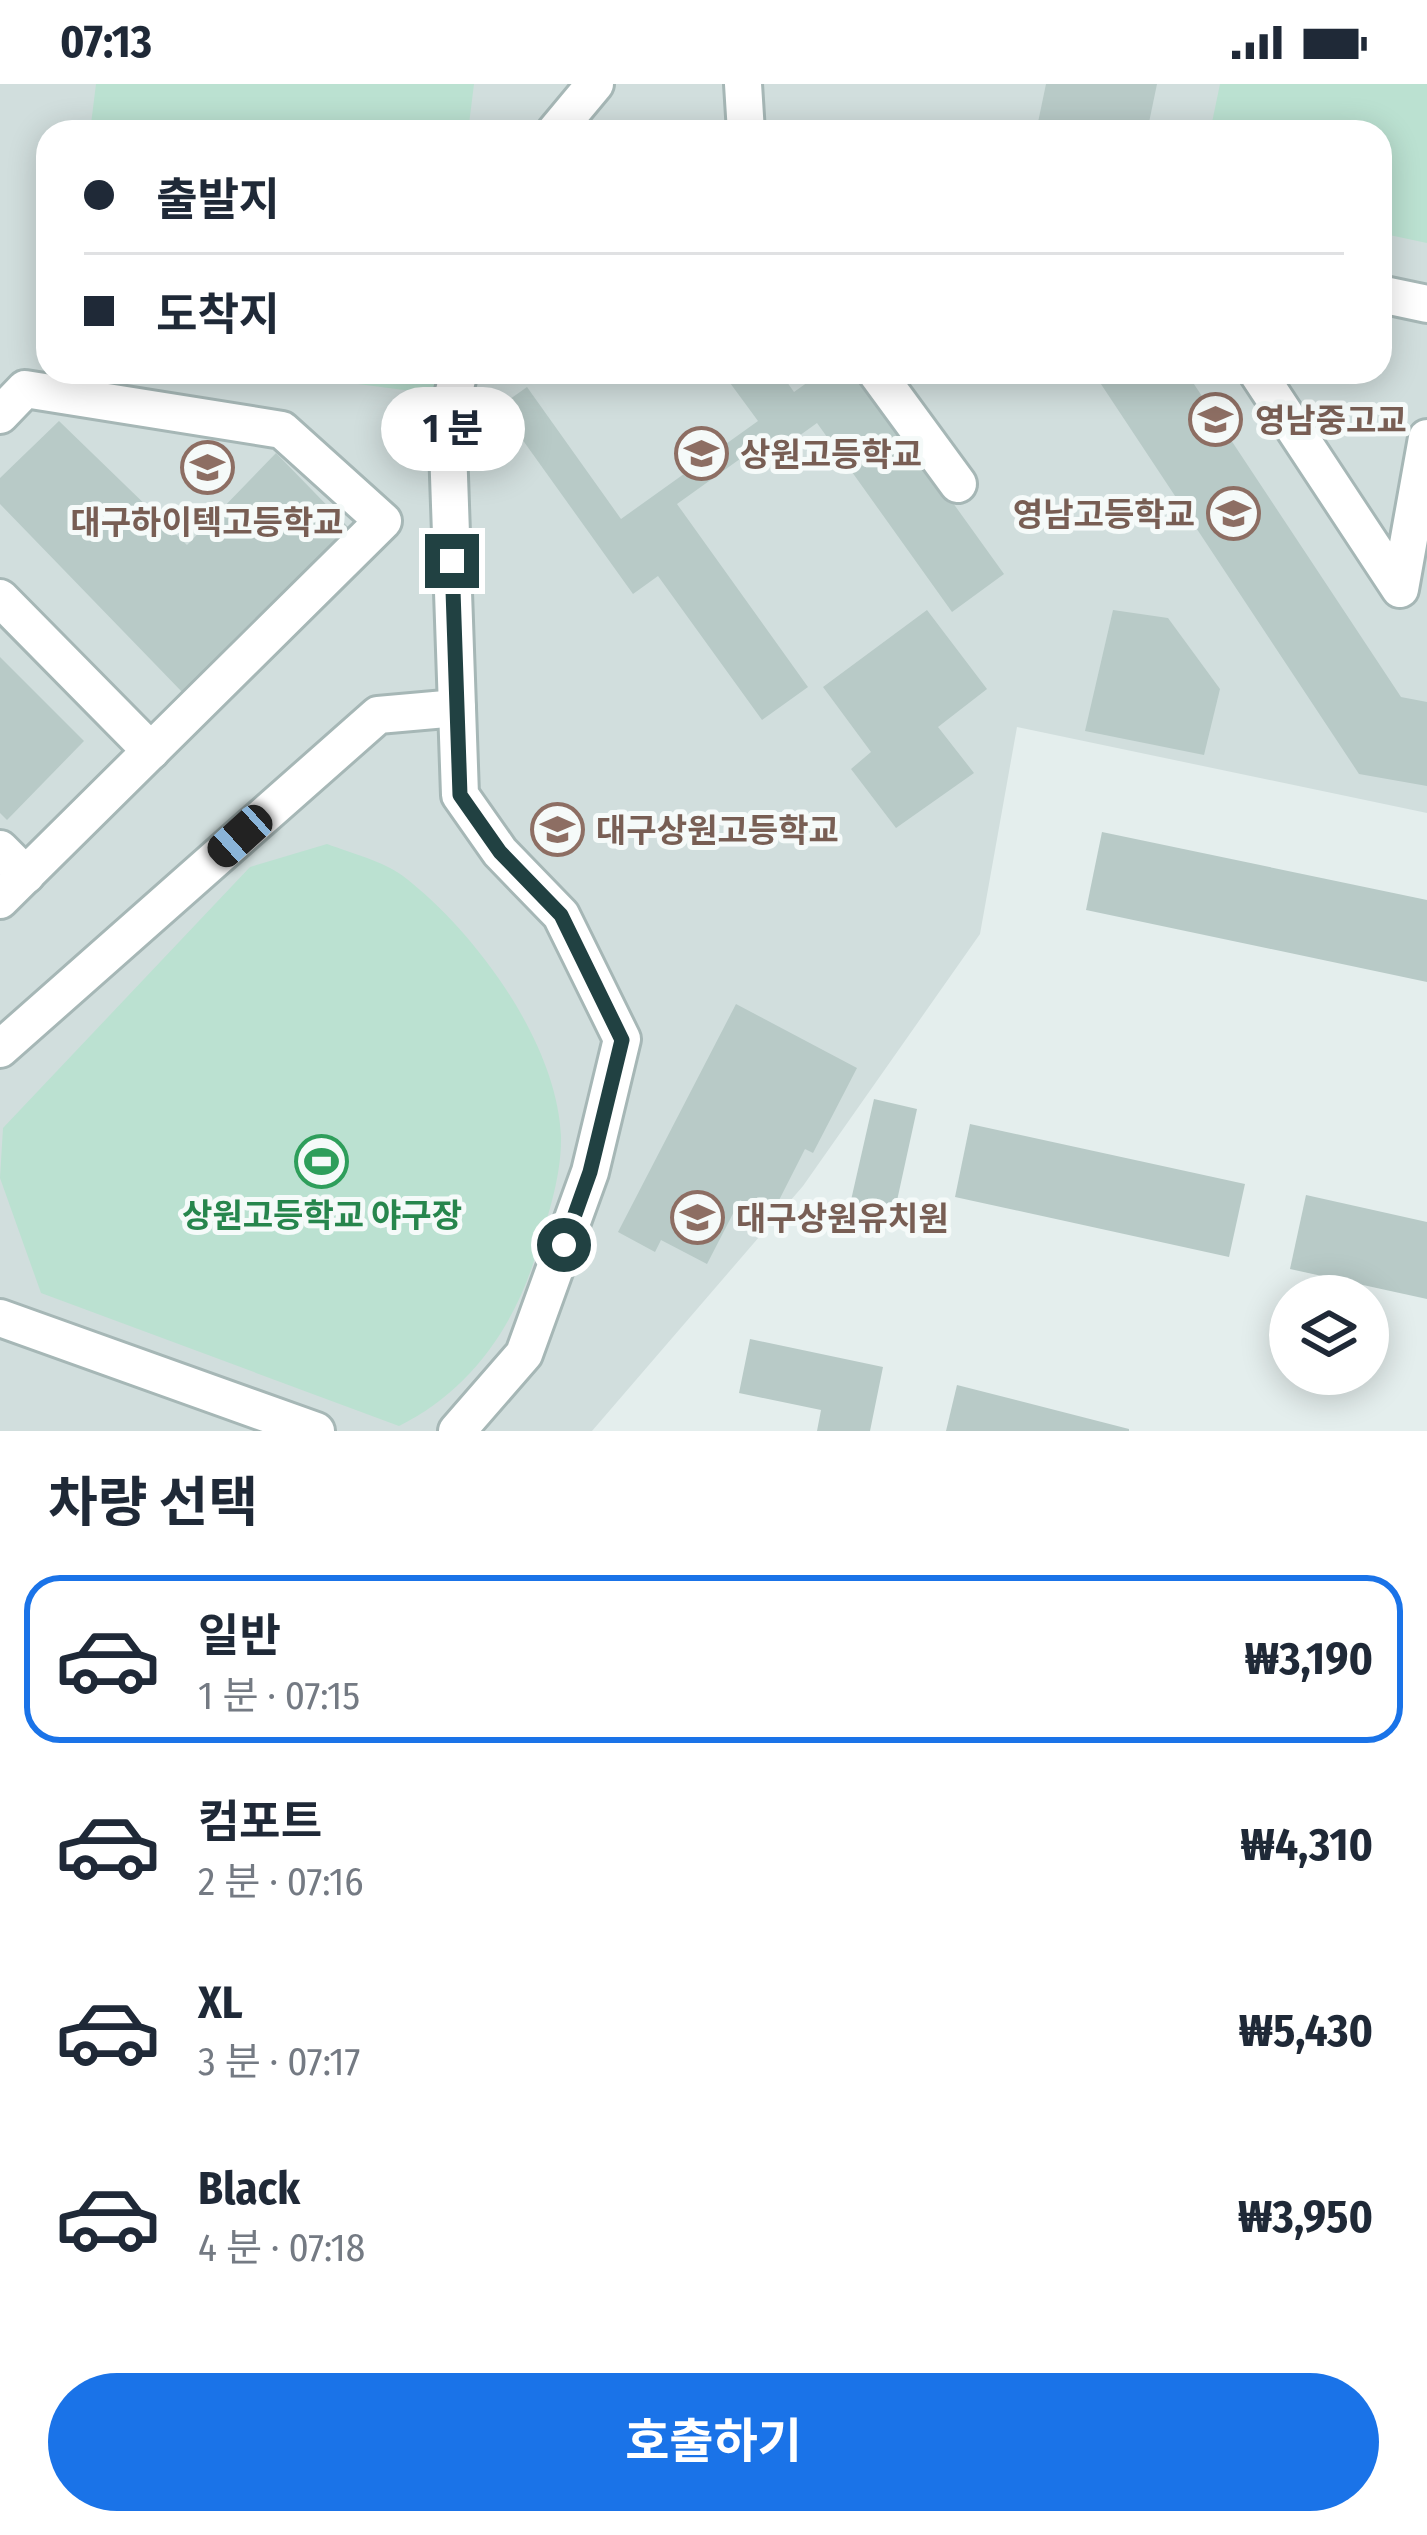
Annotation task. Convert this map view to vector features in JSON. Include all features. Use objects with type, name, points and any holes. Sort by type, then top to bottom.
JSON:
[{"type":"lane","points":[[565,120],[595,84]]},
{"type":"lane","points":[[743,84],[745,120]]},
{"type":"lane","points":[[1392,297],[1427,304]]},
{"type":"lane","points":[[456,384],[447,418],[460,795],[500,852],[561,915],[622,1040],[590,1172],[524,1354],[457,1431]]},
{"type":"lane","points":[[885,384],[958,484]]},
{"type":"lane","points":[[1265,384],[1400,590],[1427,438]]},
{"type":"lane","points":[[0,415],[25,389],[282,430],[383,521],[151,751],[9,875]]},
{"type":"lane","points":[[0,598],[151,751]]},
{"type":"lane","points":[[0,1049],[378,715],[457,708]]},
{"type":"lane","points":[[0,1318],[316,1431]]},
{"type":"shaded area","name":"대구상원고등학교","points":[[0,84],[1427,84],[1427,813],[1017,727],[980,934],[803,1186],[592,1431],[0,1431]]},
{"type":"green space","points":[[96,84],[474,84],[470,120],[92,120]]},
{"type":"green space","points":[[1220,84],[1427,84],[1427,243],[1392,236],[1392,120],[1212,120]]},
{"type":"green space","points":[[358,384],[436,384],[435,394]]},
{"type":"green space","points":[[327,844],[403,876],[431,899],[484,958],[508,992],[545,1064],[561,1136],[548,1215],[513,1312],[466,1378],[399,1426],[41,1293],[0,1178],[3,1128],[250,867]]},
{"type":"building","points":[[1046,84],[1157,84],[1150,120],[1038,120]]},
{"type":"building","points":[[731,384],[788,384],[794,392],[805,384],[868,384],[1004,574],[952,612],[817,423],[778,451],[768,439],[677,504],[808,687],[762,720],[658,576],[633,594],[499,407],[527,387],[621,519],[758,421]]},
{"type":"building","points":[[1101,384],[1194,384],[1401,697],[1427,702],[1427,786],[1359,774]]},
{"type":"building","points":[[59,421],[187,545],[276,453],[351,530],[184,694],[0,504],[0,478]]},
{"type":"building","points":[[927,610],[987,689],[938,727],[974,773],[896,828],[851,769],[871,752],[823,687]]},
{"type":"building","points":[[1113,610],[1168,618],[1220,689],[1204,755],[1085,731]]},
{"type":"building","points":[[0,657],[84,741],[7,820],[0,813]]},
{"type":"building","points":[[1102,832],[1427,900],[1427,982],[1086,910]]},
{"type":"building","points":[[736,1004],[857,1068],[813,1153],[805,1149],[771,1216],[740,1200],[707,1264],[661,1240],[655,1252],[618,1232]]},
{"type":"building","points":[[874,1099],[917,1109],[893,1219],[849,1209]]},
{"type":"building","points":[[970,1124],[1245,1184],[1229,1257],[955,1197]]},
{"type":"building","points":[[1306,1195],[1427,1222],[1427,1299],[1389,1291],[1389,1275],[1317,1275],[1290,1269]]},
{"type":"building","points":[[750,1339],[883,1367],[870,1431],[817,1431],[821,1410],[739,1393]]},
{"type":"building","points":[[957,1385],[1129,1429],[1129,1431],[946,1431]]},
{"type":"place","name":"영남중고교","points":[[1216,420]]},
{"type":"place","name":"상원고등학교","points":[[701,454]]},
{"type":"place","name":"대구하이텍고등학교","points":[[207,468]]},
{"type":"place","name":"영남고등학교","points":[[1234,514]]},
{"type":"place","name":"대구상원고등학교","points":[[557,830]]},
{"type":"place","name":"상원고등학교 야구장","points":[[322,1161]]},
{"type":"place","name":"대구상원유치원","points":[[697,1218]]},
{"type":"route","points":[[452,561],[460,795],[500,852],[561,915],[622,1040],[590,1172],[564,1245]]}]
